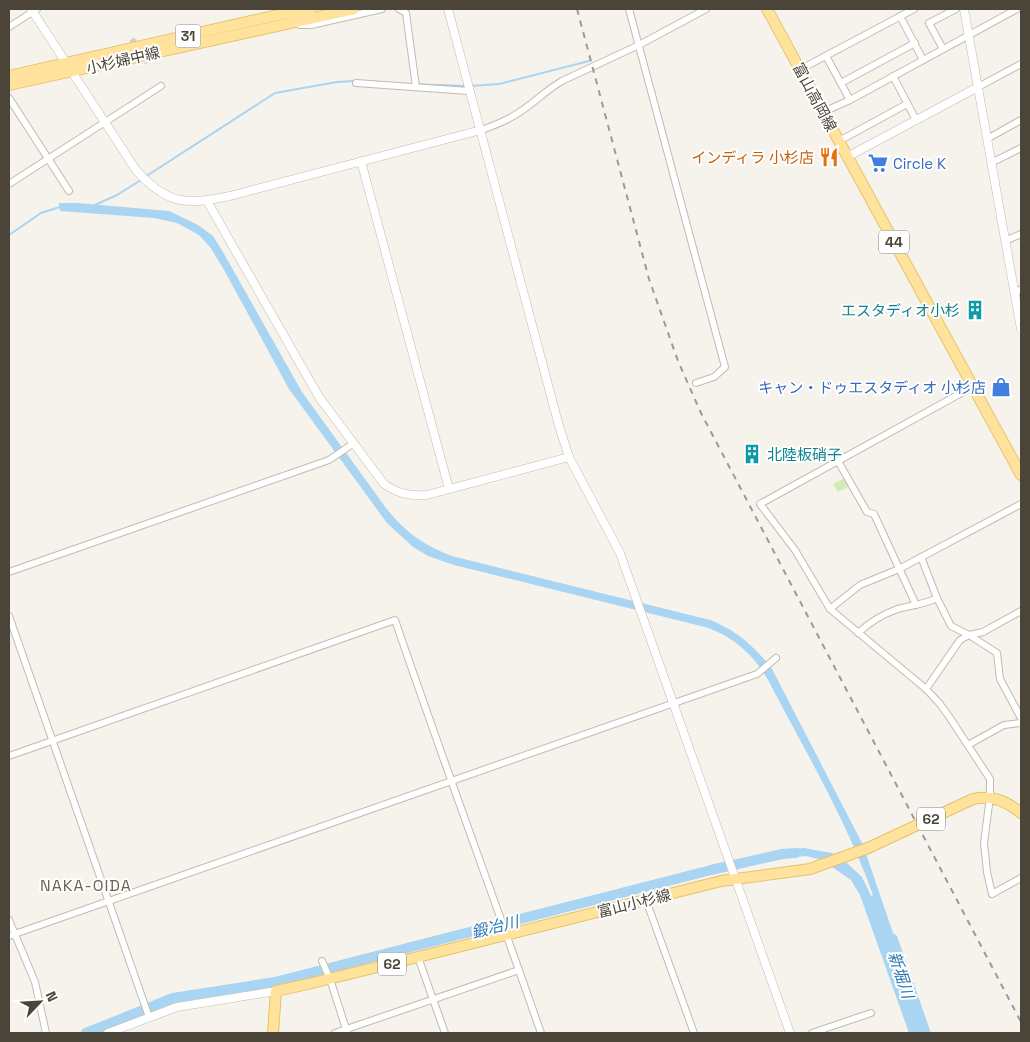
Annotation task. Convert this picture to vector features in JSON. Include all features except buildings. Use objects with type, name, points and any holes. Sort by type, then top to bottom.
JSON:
[{"type":"main road","name":"小杉婦中線","points":[[9,85],[68,68],[311,12],[354,9]]},
{"type":"main road","name":"富山高岡線","points":[[767,9],[1021,475]]},
{"type":"main road","name":"小杉婦中線","points":[[9,76],[68,68]]},
{"type":"main road","points":[[990,797],[1005,802],[1021,813]]},
{"type":"main road","name":"富山小杉線","points":[[276,990],[328,976],[418,958],[506,934],[646,900],[735,875],[799,872],[854,854],[960,804],[973,799],[990,797]]},
{"type":"main road","points":[[273,1033],[276,990]]},
{"type":"street","points":[[280,20],[293,9]]},
{"type":"street","points":[[280,20],[311,24],[382,9]]},
{"type":"street","points":[[399,9],[406,13],[416,87]]},
{"type":"street","points":[[448,9],[559,426],[569,457],[620,553],[634,589],[790,1033]]},
{"type":"street","points":[[629,9],[725,368],[714,377],[696,383]]},
{"type":"street","points":[[9,27],[34,10],[68,68],[136,170],[158,192],[175,200],[189,202],[207,201],[494,126],[522,111],[551,87],[638,45],[706,9]]},
{"type":"street","points":[[801,69],[914,9]]},
{"type":"street","points":[[942,49],[928,23],[956,9]]},
{"type":"street","points":[[964,9],[1005,241],[1018,291],[1021,329]]},
{"type":"street","points":[[823,112],[850,100],[1017,9]]},
{"type":"street","points":[[900,16],[923,60]]},
{"type":"street","points":[[841,83],[915,43]]},
{"type":"street","points":[[826,56],[850,100]]},
{"type":"street","points":[[847,157],[1021,64]]},
{"type":"street","points":[[893,76],[916,120]]},
{"type":"street","points":[[356,83],[469,91]]},
{"type":"street","points":[[9,184],[161,86]]},
{"type":"street","points":[[9,98],[69,191]]},
{"type":"street","points":[[838,141],[907,104]]},
{"type":"street","points":[[987,139],[1021,120]]},
{"type":"street","points":[[991,163],[1021,148]]},
{"type":"street","points":[[361,161],[449,489]]},
{"type":"street","points":[[207,201],[319,396],[384,484],[394,491],[410,496],[427,495],[569,457]]},
{"type":"street","points":[[1005,241],[1021,234]]},
{"type":"street","points":[[974,386],[760,504],[795,550],[830,609],[926,689],[940,704],[990,779],[990,797],[984,843],[987,872],[992,894],[1021,878]]},
{"type":"street","points":[[9,572],[329,460],[354,443]]},
{"type":"street","points":[[838,461],[868,512],[874,514],[916,605]]},
{"type":"street","points":[[830,609],[860,585],[899,569],[1021,504]]},
{"type":"street","points":[[921,557],[950,626],[997,652],[1000,680],[1021,718]]},
{"type":"street","points":[[858,633],[871,621],[895,610],[926,604],[937,598]]},
{"type":"street","points":[[926,689],[960,640],[969,635],[982,632],[1021,611]]},
{"type":"street","points":[[9,616],[149,1016]]},
{"type":"street","points":[[9,756],[395,620],[540,1033]]},
{"type":"street","points":[[12,935],[759,672],[776,658]]},
{"type":"street","points":[[968,745],[1004,725],[1021,722]]},
{"type":"street","points":[[646,900],[694,1033]]},
{"type":"street","points":[[9,920],[12,935],[35,982],[46,1033]]},
{"type":"street","points":[[418,958],[444,1033]]},
{"type":"street","points":[[322,961],[346,1031]]},
{"type":"street","points":[[335,1033],[346,1031],[519,970]]},
{"type":"street","points":[[108,1033],[177,1007],[276,990]]},
{"type":"street","points":[[812,1033],[871,1013]]},
{"type":"green space","points":[[845,478],[850,486],[838,492],[833,484]]},
{"type":"water","name":"新堀川","points":[[59,203],[169,211],[198,225],[213,236],[302,392],[386,508],[415,537],[452,556],[710,620],[729,629],[751,645],[771,667],[863,845],[893,933],[897,936],[931,1033],[909,1033],[860,895],[851,880],[822,860],[806,856],[784,858],[782,850],[804,848],[832,853],[847,863],[862,877],[871,896],[873,895],[850,839],[824,785],[767,678],[748,653],[724,635],[705,627],[454,565],[428,556],[413,547],[387,523],[289,389],[223,268],[210,247],[199,235],[177,223],[154,218],[60,211]]},
{"type":"waterway","points":[[471,86],[499,84],[589,61]]},
{"type":"waterway","points":[[145,177],[275,93],[337,82],[354,81]]},
{"type":"waterway","points":[[409,84],[467,86]]},
{"type":"waterway","points":[[95,205],[117,195],[141,180]]},
{"type":"waterway","points":[[9,235],[41,213],[60,207]]},
{"type":"waterway","name":"鍛冶川","points":[[86,1033],[173,998],[275,982],[711,870],[782,854],[796,853]]},
{"type":"tunnel","points":[[132,39],[147,63]]},
{"type":"railway","points":[[577,9],[649,279],[678,361],[701,413],[1021,1022]]},
{"type":"place","name":"インディラ 小杉店","points":[[829,157]]},
{"type":"place","name":"Circle K","points":[[878,163]]},
{"type":"place","name":"エスタディオ小杉","points":[[975,310]]},
{"type":"place","name":"キャン・ドゥエスタディオ 小杉店","points":[[1001,387]]},
{"type":"place","name":"北陸板硝子","points":[[752,454]]},
{"type":"district","name":"NAKA-OIDA","points":[[86,885]]}]
